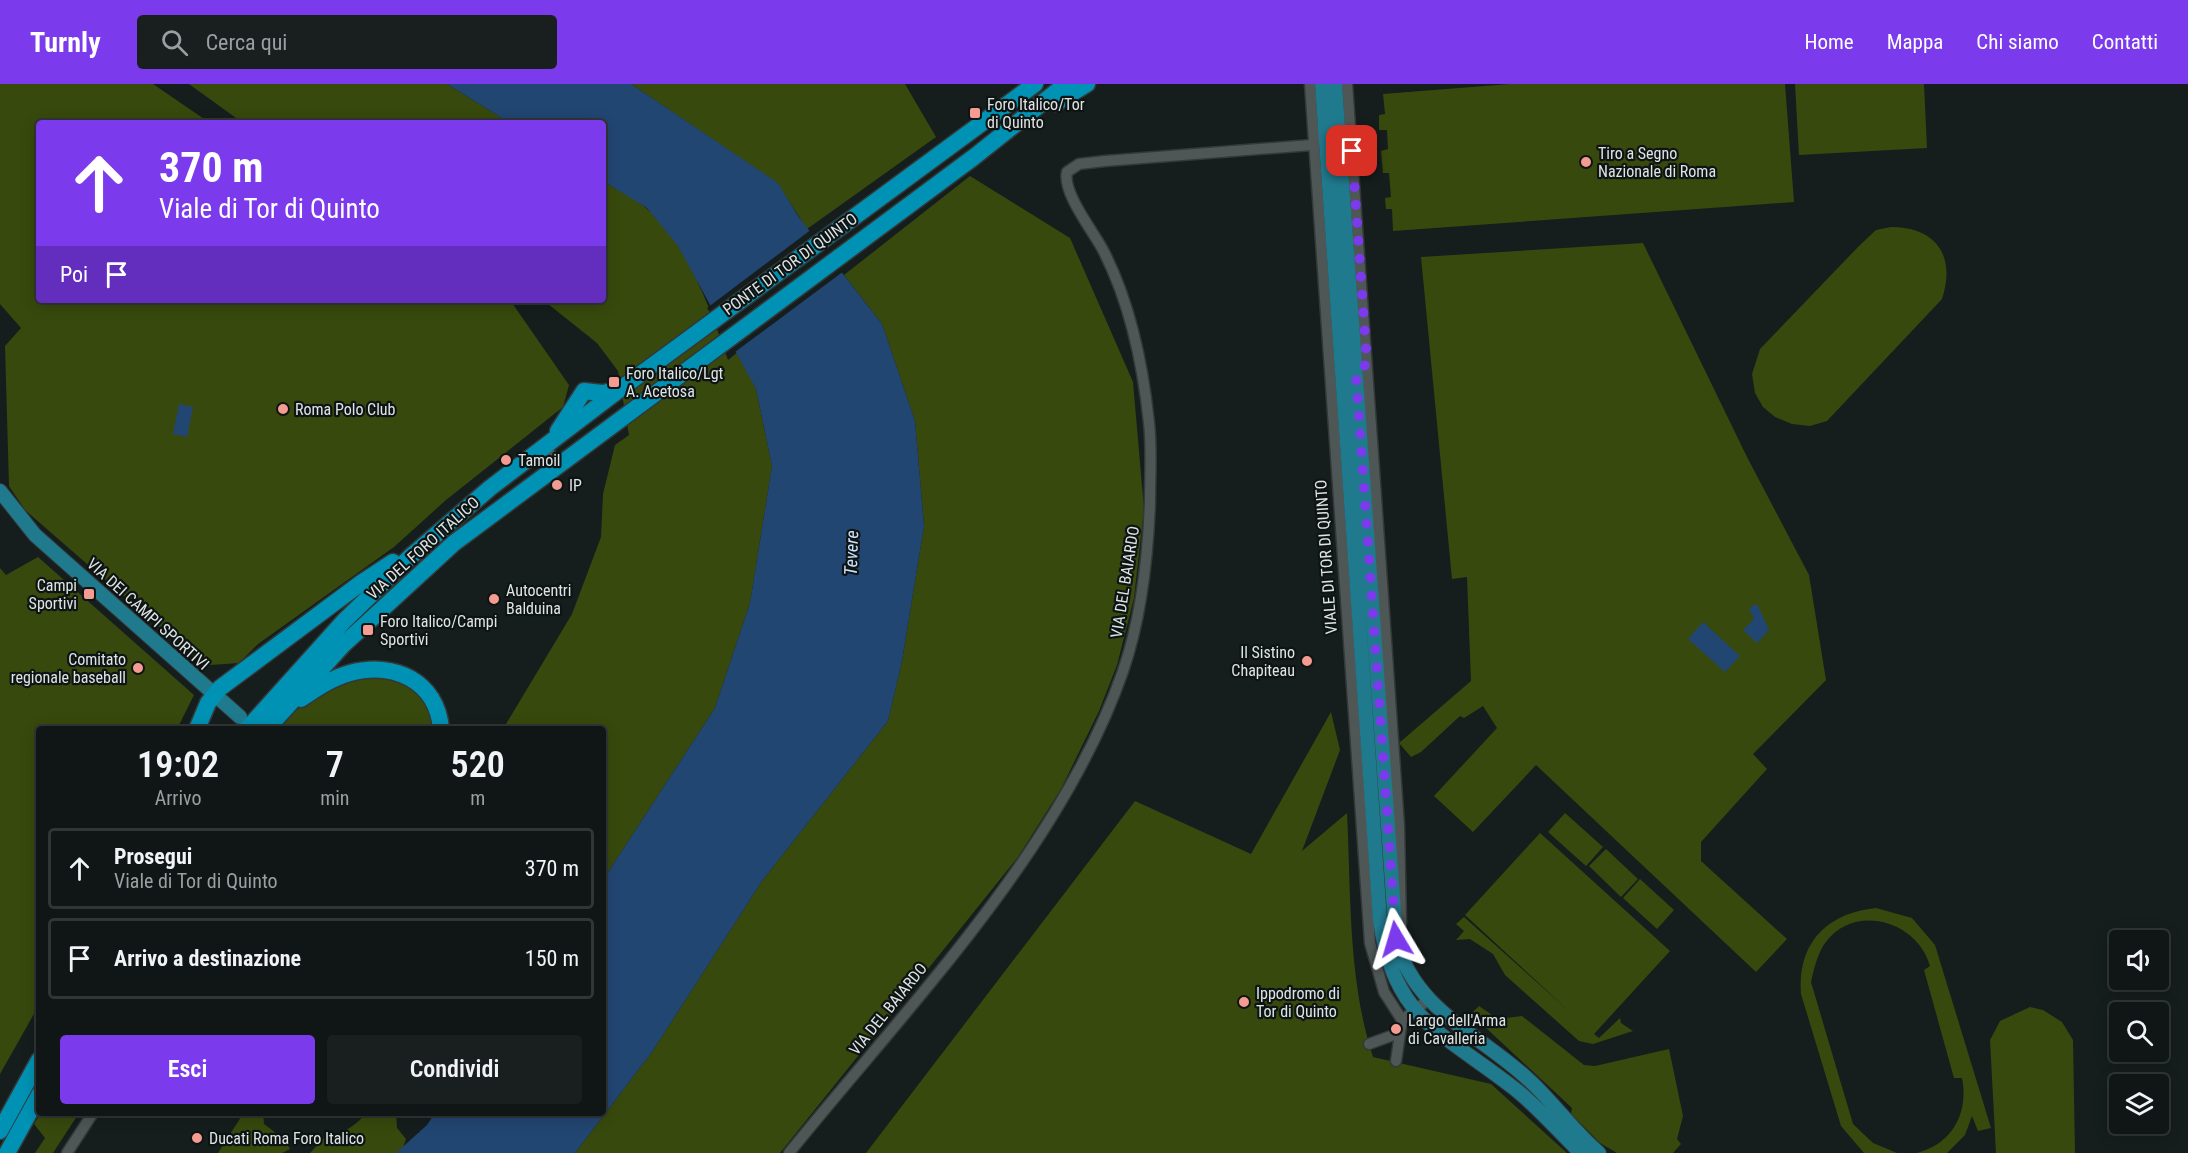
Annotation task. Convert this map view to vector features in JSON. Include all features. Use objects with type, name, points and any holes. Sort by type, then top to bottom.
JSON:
[{"type":"highway","points":[[996,111],[1028,84]]},
{"type":"highway","points":[[996,111],[1035,84]]},
{"type":"highway","points":[[1014,127],[1066,84]]},
{"type":"highway","points":[[1014,127],[1087,84]]},
{"type":"highway","name":"PONTE DI TOR DI QUINTO","points":[[619,390],[996,111]]},
{"type":"highway","name":"PONTE DI TOR DI QUINTO","points":[[635,410],[1014,127]]},
{"type":"highway","name":"VIA DEL FORO ITALICO","points":[[244,723],[332,633],[435,536],[549,443],[619,390]]},
{"type":"highway","name":"VIA DEL FORO ITALICO","points":[[270,726],[344,644],[420,572],[454,543],[635,410]]},
{"type":"highway","points":[[198,726],[213,695],[361,583],[435,536]]},
{"type":"highway","points":[[270,726],[300,700],[327,682],[351,673],[374,669],[400,673],[422,685],[435,702],[440,726]]},
{"type":"highway","points":[[0,1131],[36,1065]]},
{"type":"highway","points":[[7,1153],[36,1100]]},
{"type":"main road","name":"VIALE DI TOR DI QUINTO","points":[[1322,84],[1326,127],[1329,257],[1354,625],[1370,754],[1383,941],[1395,981],[1414,1011],[1433,1029],[1517,1091],[1581,1153]]},
{"type":"main road","points":[[1335,84],[1393,918],[1401,957],[1412,980],[1428,1000],[1530,1080],[1599,1153]]},
{"type":"main road","name":"VIA DEI CAMPI SPORTIVI","points":[[0,491],[35,534]]},
{"type":"main road","name":"VIA DEI CAMPI SPORTIVI","points":[[0,507],[35,534],[244,723]]},
{"type":"street","name":"VIALE DI TOR DI QUINTO","points":[[1310,84],[1312,145],[1329,257]]},
{"type":"street","points":[[1347,84],[1399,826],[1401,957]]},
{"type":"street","points":[[1336,104],[1349,116]]},
{"type":"street","points":[[1312,145],[1326,127]]},
{"type":"street","name":"VIA DEL BAIARDO","points":[[789,1153],[947,961],[1028,855],[1081,767],[1112,700],[1129,651],[1146,561],[1151,459],[1149,424],[1132,331],[1119,288],[1104,251],[1069,188],[1067,172],[1079,164],[1105,161],[1312,145]]},
{"type":"street","points":[[1356,375],[1367,363]]},
{"type":"street","points":[[549,443],[558,466]]},
{"type":"street","points":[[1370,581],[1383,591]]},
{"type":"street","name":"VIALE DI TOR DI QUINTO","points":[[1354,625],[1357,765],[1372,955],[1384,992],[1402,1020]]},
{"type":"street","points":[[1357,765],[1370,754]]},
{"type":"street","points":[[1396,1060],[1402,1020],[1428,1000]]},
{"type":"street","points":[[1369,1044],[1399,1033]]},
{"type":"street","points":[[67,1153],[91,1116]]},
{"type":"green space","name":"Roma Polo Club","points":[[0,84],[153,84],[206,120],[36,120],[36,303],[512,303],[569,385],[563,407],[446,500],[394,547],[258,644],[239,663],[210,665],[195,658],[25,510],[9,486],[5,346],[21,328],[0,304]]},
{"type":"green space","points":[[189,84],[447,84],[505,120],[239,120]]},
{"type":"green space","points":[[631,84],[905,84],[936,137],[807,229],[777,183]]},
{"type":"green space","name":"Tiro a Segno Nazionale di Roma","points":[[1510,84],[1785,84],[1794,202],[1393,231],[1392,209],[1386,209],[1385,198],[1391,197],[1389,173],[1383,173],[1381,151],[1388,149],[1387,130],[1379,130],[1379,115],[1385,114],[1383,94]]},
{"type":"green space","points":[[1795,84],[1924,84],[1927,148],[1799,155]]},
{"type":"green space","points":[[970,176],[1070,238],[1133,382],[1144,509],[1134,598],[1117,665],[1099,711],[1061,789],[1018,857],[780,1153],[575,1153],[603,1116],[606,1116],[606,1112],[652,1052],[762,881],[888,721],[902,661],[924,526],[915,421],[882,324],[844,275]]},
{"type":"green space","points":[[606,183],[646,208],[674,239],[696,278],[728,360],[738,352],[756,389],[772,466],[750,603],[715,708],[606,875],[606,726],[505,726],[572,614],[601,537],[603,494],[615,445],[629,435],[618,371],[597,343],[547,303],[606,303]]},
{"type":"green space","points":[[1891,227],[1920,232],[1939,247],[1946,270],[1946,284],[1942,299],[1827,421],[1810,426],[1792,424],[1775,417],[1763,407],[1755,393],[1752,374],[1760,349],[1876,230]]},
{"type":"green space","points":[[1643,243],[1747,457],[1809,575],[1826,680],[1753,754],[1767,769],[1701,842],[1701,861],[1787,939],[1756,972],[1536,765],[1473,832],[1434,796],[1497,728],[1483,706],[1464,718],[1460,716],[1421,752],[1411,757],[1399,743],[1471,681],[1467,577],[1452,579],[1421,257]]},
{"type":"green space","points":[[38,557],[194,695],[178,726],[36,726],[36,1010],[0,1074],[0,568],[6,575]]},
{"type":"green space","points":[[365,674],[391,678],[411,687],[419,694],[430,715],[432,726],[281,726],[306,702]]},
{"type":"green space","points":[[1331,712],[1340,750],[1302,851],[1347,813],[1355,967],[1365,1028],[1373,1057],[1491,1084],[1567,1153],[866,1153],[1135,801],[1251,854]]},
{"type":"green space","points":[[1565,813],[1603,847],[1586,866],[1548,832]]},
{"type":"green space","points":[[1540,833],[1670,951],[1594,1034],[1599,1038],[1620,1018],[1621,1023],[1633,1031],[1593,1044],[1579,1041],[1505,975],[1493,954],[1470,939],[1456,940],[1464,931],[1456,924],[1464,917],[1569,1011],[1465,915]]},
{"type":"green space","points":[[1606,849],[1638,879],[1621,897],[1589,866]]},
{"type":"green space","points":[[1640,879],[1674,910],[1657,929],[1623,898]]},
{"type":"green space","points":[[1876,908],[1912,918],[1935,945],[1991,1128],[1978,1131],[1972,1116],[1965,1135],[1947,1153],[1917,1153],[1929,1149],[1948,1135],[1960,1115],[1964,1091],[1962,1078],[1954,1078],[1924,970],[1930,966],[1923,950],[1913,938],[1899,928],[1884,922],[1868,920],[1852,923],[1837,930],[1825,943],[1818,957],[1811,982],[1853,1124],[1873,1143],[1897,1153],[1864,1153],[1841,1126],[1801,994],[1804,960],[1819,934],[1843,916]]},
{"type":"green space","points":[[1479,1006],[1498,1019],[1522,1016],[1584,1065],[1595,1066],[1669,1049],[1683,1116],[1677,1139],[1681,1144],[1673,1153],[1617,1153],[1600,1143],[1571,1114],[1572,1108],[1471,1014]]},
{"type":"green space","points":[[2030,1007],[2043,1010],[2062,1022],[2073,1040],[2075,1153],[1996,1153],[1990,1040],[2000,1021]]},
{"type":"green space","points":[[39,1116],[77,1116],[53,1153],[35,1153],[45,1138],[34,1124]]},
{"type":"green space","points":[[263,1116],[264,1124],[285,1140],[290,1149],[282,1153],[218,1153],[241,1117]]},
{"type":"green space","points":[[363,1116],[396,1116],[397,1128],[406,1139],[403,1148],[396,1153],[310,1153],[325,1137],[335,1136]]},
{"type":"water","name":"Tevere","points":[[447,84],[631,84],[778,183],[798,216],[882,324],[915,421],[924,526],[902,661],[888,721],[762,881],[652,1052],[606,1112],[606,875],[715,708],[750,603],[772,466],[756,389],[678,246],[647,208],[606,183],[606,120],[505,120]]},
{"type":"water","points":[[179,404],[193,407],[187,437],[173,434]]},
{"type":"water","points":[[1757,604],[1769,630],[1757,643],[1743,630],[1754,619],[1749,608]]},
{"type":"water","points":[[1703,622],[1740,656],[1725,672],[1688,639]]},
{"type":"water","points":[[433,1116],[603,1116],[575,1153],[396,1153],[427,1125]]},
{"type":"pier","points":[[812,229],[844,271],[735,352],[707,308]]},
{"type":"place","name":"Foro Italico/Tor di Quinto","points":[[975,113]]},
{"type":"place","name":"Tiro a Segno Nazionale di Roma","points":[[1586,162]]},
{"type":"place","name":"Foro Italico/Lgt A. Acetosa","points":[[614,382]]},
{"type":"place","name":"Roma Polo Club","points":[[283,409]]},
{"type":"place","name":"Tamoil","points":[[506,460]]},
{"type":"place","name":"IP","points":[[557,485]]},
{"type":"place","name":"Campi Sportivi","points":[[89,594]]},
{"type":"place","name":"Autocentri Balduina","points":[[494,599]]},
{"type":"place","name":"Foro Italico/Campi Sportivi","points":[[368,630]]},
{"type":"place","name":"Il Sistino Chapiteau","points":[[1307,661]]},
{"type":"place","name":"Comitato regionale baseball","points":[[138,668]]},
{"type":"place","name":"Ippodromo di Tor di Quinto","points":[[1244,1002]]},
{"type":"place","name":"Largo dell'Arma di Cavalleria","points":[[1396,1029]]},
{"type":"place","name":"Ducati Roma Foro Italico","points":[[197,1138]]},
{"type":"route","points":[[1352,151],[1367,363],[1356,375],[1396,939]]}]
